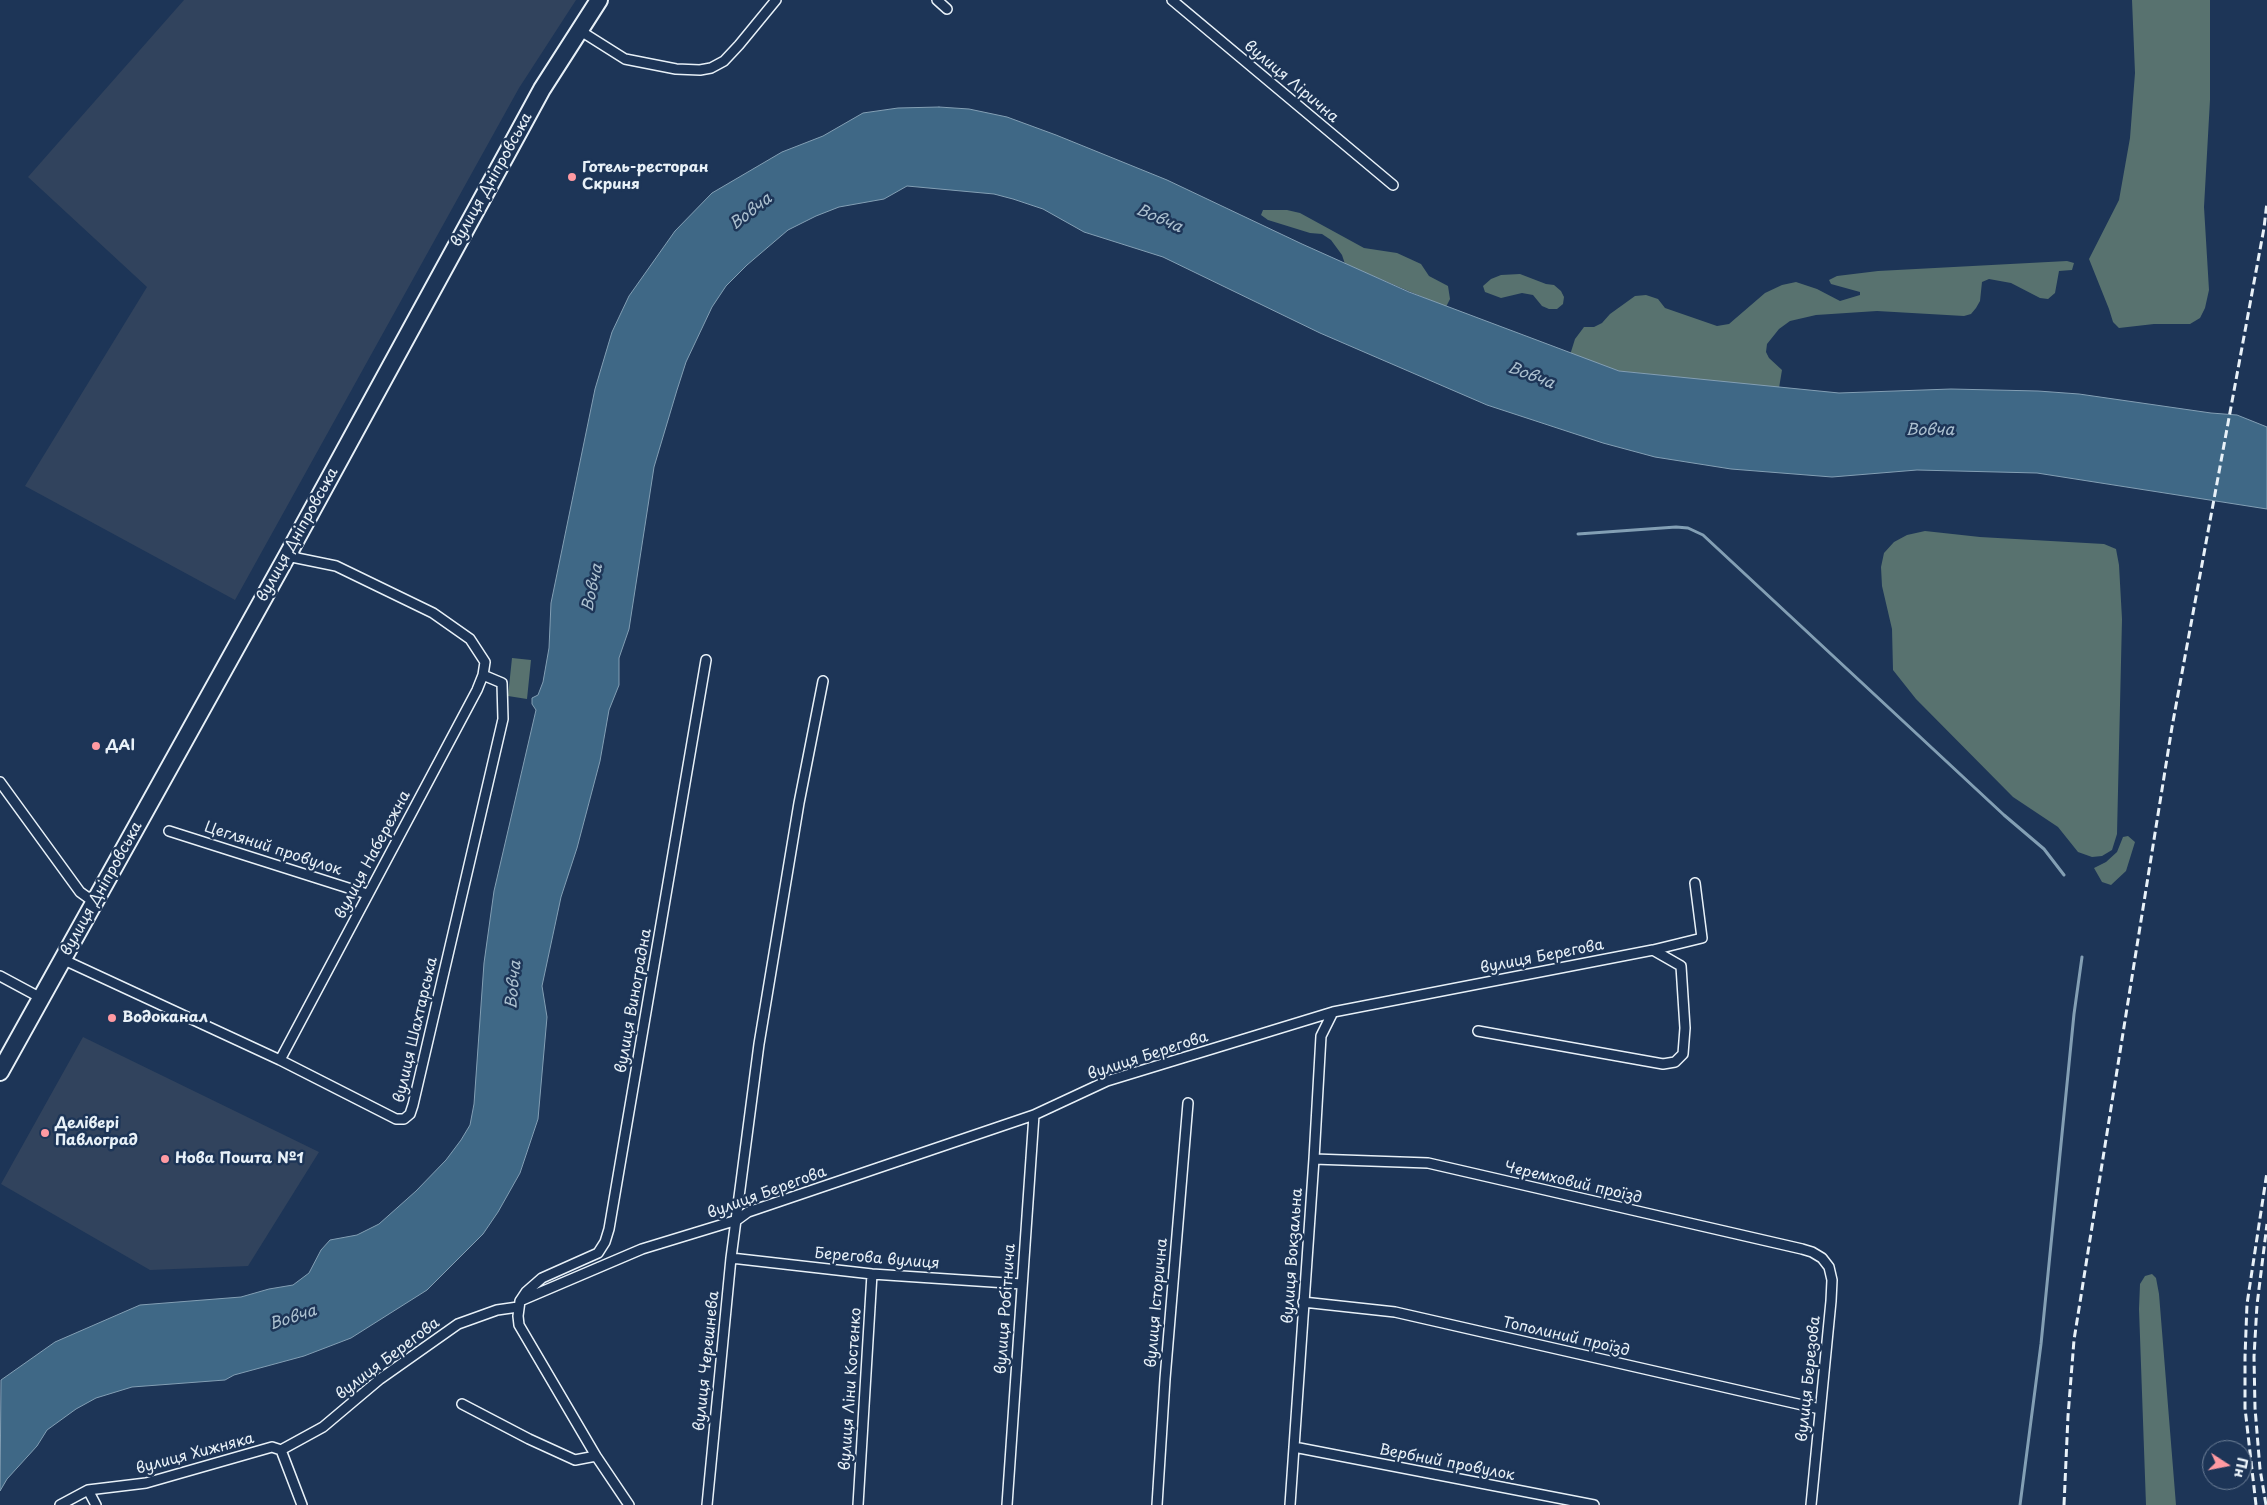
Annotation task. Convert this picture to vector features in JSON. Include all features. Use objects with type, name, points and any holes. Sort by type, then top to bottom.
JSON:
[{"type":"highway","name":"вулиця Дніпровська","points":[[0,1072],[287,556],[507,152],[542,90],[599,0]]},
{"type":"street","points":[[579,30],[625,59],[676,69],[700,70],[711,68],[724,61],[739,46],[776,0]]},
{"type":"street","points":[[937,0],[947,9]]},
{"type":"street","name":"вулиця Лірична","points":[[1172,0],[1393,185]]},
{"type":"street","name":"вулиця Набережна","points":[[280,1060],[484,675],[485,662],[470,640],[433,613],[336,566],[287,556]]},
{"type":"street","name":"вулиця Виноградна","points":[[519,1304],[526,1292],[542,1278],[598,1252],[605,1242],[609,1229],[706,660]]},
{"type":"street","name":"вулиця Шахтарська","points":[[62,959],[280,1060],[396,1119],[404,1119],[410,1114],[503,719],[502,683],[484,675]]},
{"type":"street","points":[[737,1220],[762,1024],[799,803],[823,681]]},
{"type":"street","points":[[0,782],[80,892],[94,902]]},
{"type":"street","name":"Цегляний провулок","points":[[169,831],[367,894]]},
{"type":"street","name":"вулиця Берегова","points":[[281,1450],[324,1427],[380,1379],[458,1324],[519,1304],[642,1249],[737,1220],[748,1212],[1034,1115],[1107,1081],[1333,1012],[1653,950],[1702,938],[1695,883]]},
{"type":"street","points":[[1478,1031],[1663,1064],[1675,1062],[1683,1054],[1685,1028],[1681,966],[1653,950]]},
{"type":"street","points":[[0,976],[41,998]]},
{"type":"street","name":"вулиця Вокзальна","points":[[1290,1505],[1321,1036],[1333,1012]]},
{"type":"street","name":"вулиця Історична","points":[[1157,1505],[1164,1379],[1188,1103]]},
{"type":"street","name":"вулиця Робітнича","points":[[1007,1505],[1034,1115]]},
{"type":"street","name":"Черемховий проїзд","points":[[1314,1159],[1428,1163],[1802,1249],[1822,1258]]},
{"type":"street","name":"вулиця Черешнева","points":[[707,1505],[731,1258],[737,1220]]},
{"type":"street","name":"Берегова вулиця","points":[[731,1258],[872,1274],[1022,1284]]},
{"type":"street","name":"вулиця Березова","points":[[1811,1505],[1832,1280],[1829,1267],[1822,1258]]},
{"type":"street","name":"вулиця Ліни Костенко","points":[[858,1505],[872,1274]]},
{"type":"street","name":"Тополиний проїзд","points":[[1303,1302],[1395,1312],[1820,1409]]},
{"type":"street","points":[[519,1304],[519,1325],[596,1456],[629,1505]]},
{"type":"street","points":[[462,1404],[575,1460],[596,1456]]},
{"type":"street","name":"вулиця Хижняка","points":[[60,1505],[88,1490],[146,1483],[272,1447],[281,1450]]},
{"type":"street","name":"Вербний провулок","points":[[1294,1447],[1594,1505]]},
{"type":"street","points":[[281,1450],[302,1505]]},
{"type":"street","points":[[88,1490],[96,1505]]},
{"type":"shaded area","points":[[184,0],[576,0],[519,88],[235,600],[25,486],[147,287],[28,177]]},
{"type":"shaded area","points":[[83,1037],[319,1152],[248,1266],[150,1270],[1,1184]]},
{"type":"green space","points":[[2132,0],[2210,0],[2210,100],[2204,207],[2209,290],[2205,308],[2200,318],[2190,324],[2154,324],[2119,328],[2113,322],[2089,259],[2119,200],[2130,138],[2135,73]]},
{"type":"green space","points":[[1263,210],[1287,210],[1300,213],[1364,248],[1397,253],[1421,264],[1429,276],[1448,286],[1450,299],[1446,307],[1345,264],[1342,255],[1331,240],[1322,234],[1310,233],[1268,220],[1261,215]]},
{"type":"green space","points":[[2067,261],[2074,263],[2072,270],[2059,271],[2055,293],[2048,299],[2040,298],[2011,283],[1989,279],[1982,282],[1980,301],[1976,308],[1971,314],[1964,316],[1877,311],[1816,315],[1790,321],[1779,329],[1767,344],[1766,352],[1769,358],[1782,370],[1779,388],[1619,371],[1570,355],[1575,339],[1584,327],[1594,327],[1602,323],[1610,314],[1635,296],[1646,295],[1658,299],[1665,308],[1717,326],[1729,324],[1765,293],[1782,285],[1796,282],[1817,289],[1840,301],[1860,295],[1860,292],[1831,284],[1829,280],[1837,276],[1878,271]]},
{"type":"green space","points":[[1520,274],[1546,284],[1554,285],[1561,291],[1564,297],[1563,304],[1557,309],[1549,309],[1542,306],[1533,295],[1522,293],[1501,298],[1485,292],[1483,286],[1491,279],[1501,275]]},
{"type":"green space","points":[[1925,531],[1980,537],[2104,544],[2116,549],[2119,565],[2122,619],[2117,834],[2112,850],[2102,856],[2092,857],[2078,852],[2058,827],[2013,797],[1916,699],[1893,670],[1892,629],[1882,586],[1881,567],[1884,553],[1894,542],[1907,535]]},
{"type":"green space","points":[[512,658],[531,660],[527,699],[508,696]]},
{"type":"green space","points":[[2128,836],[2135,842],[2126,871],[2111,885],[2102,882],[2094,868],[2106,862],[2117,852],[2123,837]]},
{"type":"green space","points":[[2152,1274],[2156,1278],[2159,1294],[2176,1505],[2146,1505],[2139,1309],[2140,1284],[2145,1276]]},
{"type":"water","name":"Вовча","points":[[939,107],[969,109],[1007,117],[1056,135],[1167,180],[1409,292],[1619,371],[1839,393],[1951,389],[2038,391],[2079,394],[2237,415],[2267,427],[2267,509],[2037,473],[1917,470],[1832,477],[1731,469],[1655,457],[1603,443],[1487,405],[1320,333],[1163,257],[1084,232],[1043,209],[1013,199],[994,194],[907,186],[884,199],[839,207],[816,216],[788,230],[747,265],[726,286],[712,307],[686,362],[677,390],[654,467],[629,629],[619,658],[619,685],[609,710],[600,761],[577,848],[561,897],[542,986],[547,1017],[538,1119],[520,1173],[498,1212],[483,1234],[427,1290],[351,1338],[304,1356],[234,1375],[225,1380],[132,1387],[96,1398],[76,1409],[47,1430],[37,1446],[7,1479],[0,1491],[1,1380],[55,1342],[140,1305],[241,1297],[293,1285],[309,1273],[321,1250],[330,1240],[357,1235],[379,1224],[416,1191],[446,1160],[461,1140],[470,1125],[474,1104],[484,963],[494,891],[536,710],[532,704],[532,698],[538,695],[543,682],[549,648],[551,603],[595,389],[612,332],[629,296],[675,231],[712,193],[782,152],[823,136],[863,113],[898,108]]},
{"type":"waterway","points":[[1578,534],[1676,527],[1688,528],[1703,535],[2004,815],[2044,849],[2064,875]]},
{"type":"waterway","points":[[2020,1505],[2041,1344],[2074,1014],[2082,957]]},
{"type":"railway","points":[[2064,1505],[2074,1340],[2172,727],[2264,228],[2267,202]]},
{"type":"railway","points":[[2256,1505],[2245,1408],[2245,1357],[2247,1304],[2267,1172]]},
{"type":"railway","points":[[2266,1505],[2260,1469],[2255,1408],[2254,1357],[2257,1305],[2267,1224]]},
{"type":"place","name":"Готель-ресторан Скриня","points":[[572,177]]},
{"type":"place","name":"ДАІ","points":[[96,746]]},
{"type":"place","name":"Водоканал","points":[[112,1018]]},
{"type":"place","name":"Делівері Павлоград","points":[[45,1133]]},
{"type":"place","name":"Нова Пошта №1","points":[[165,1159]]}]
